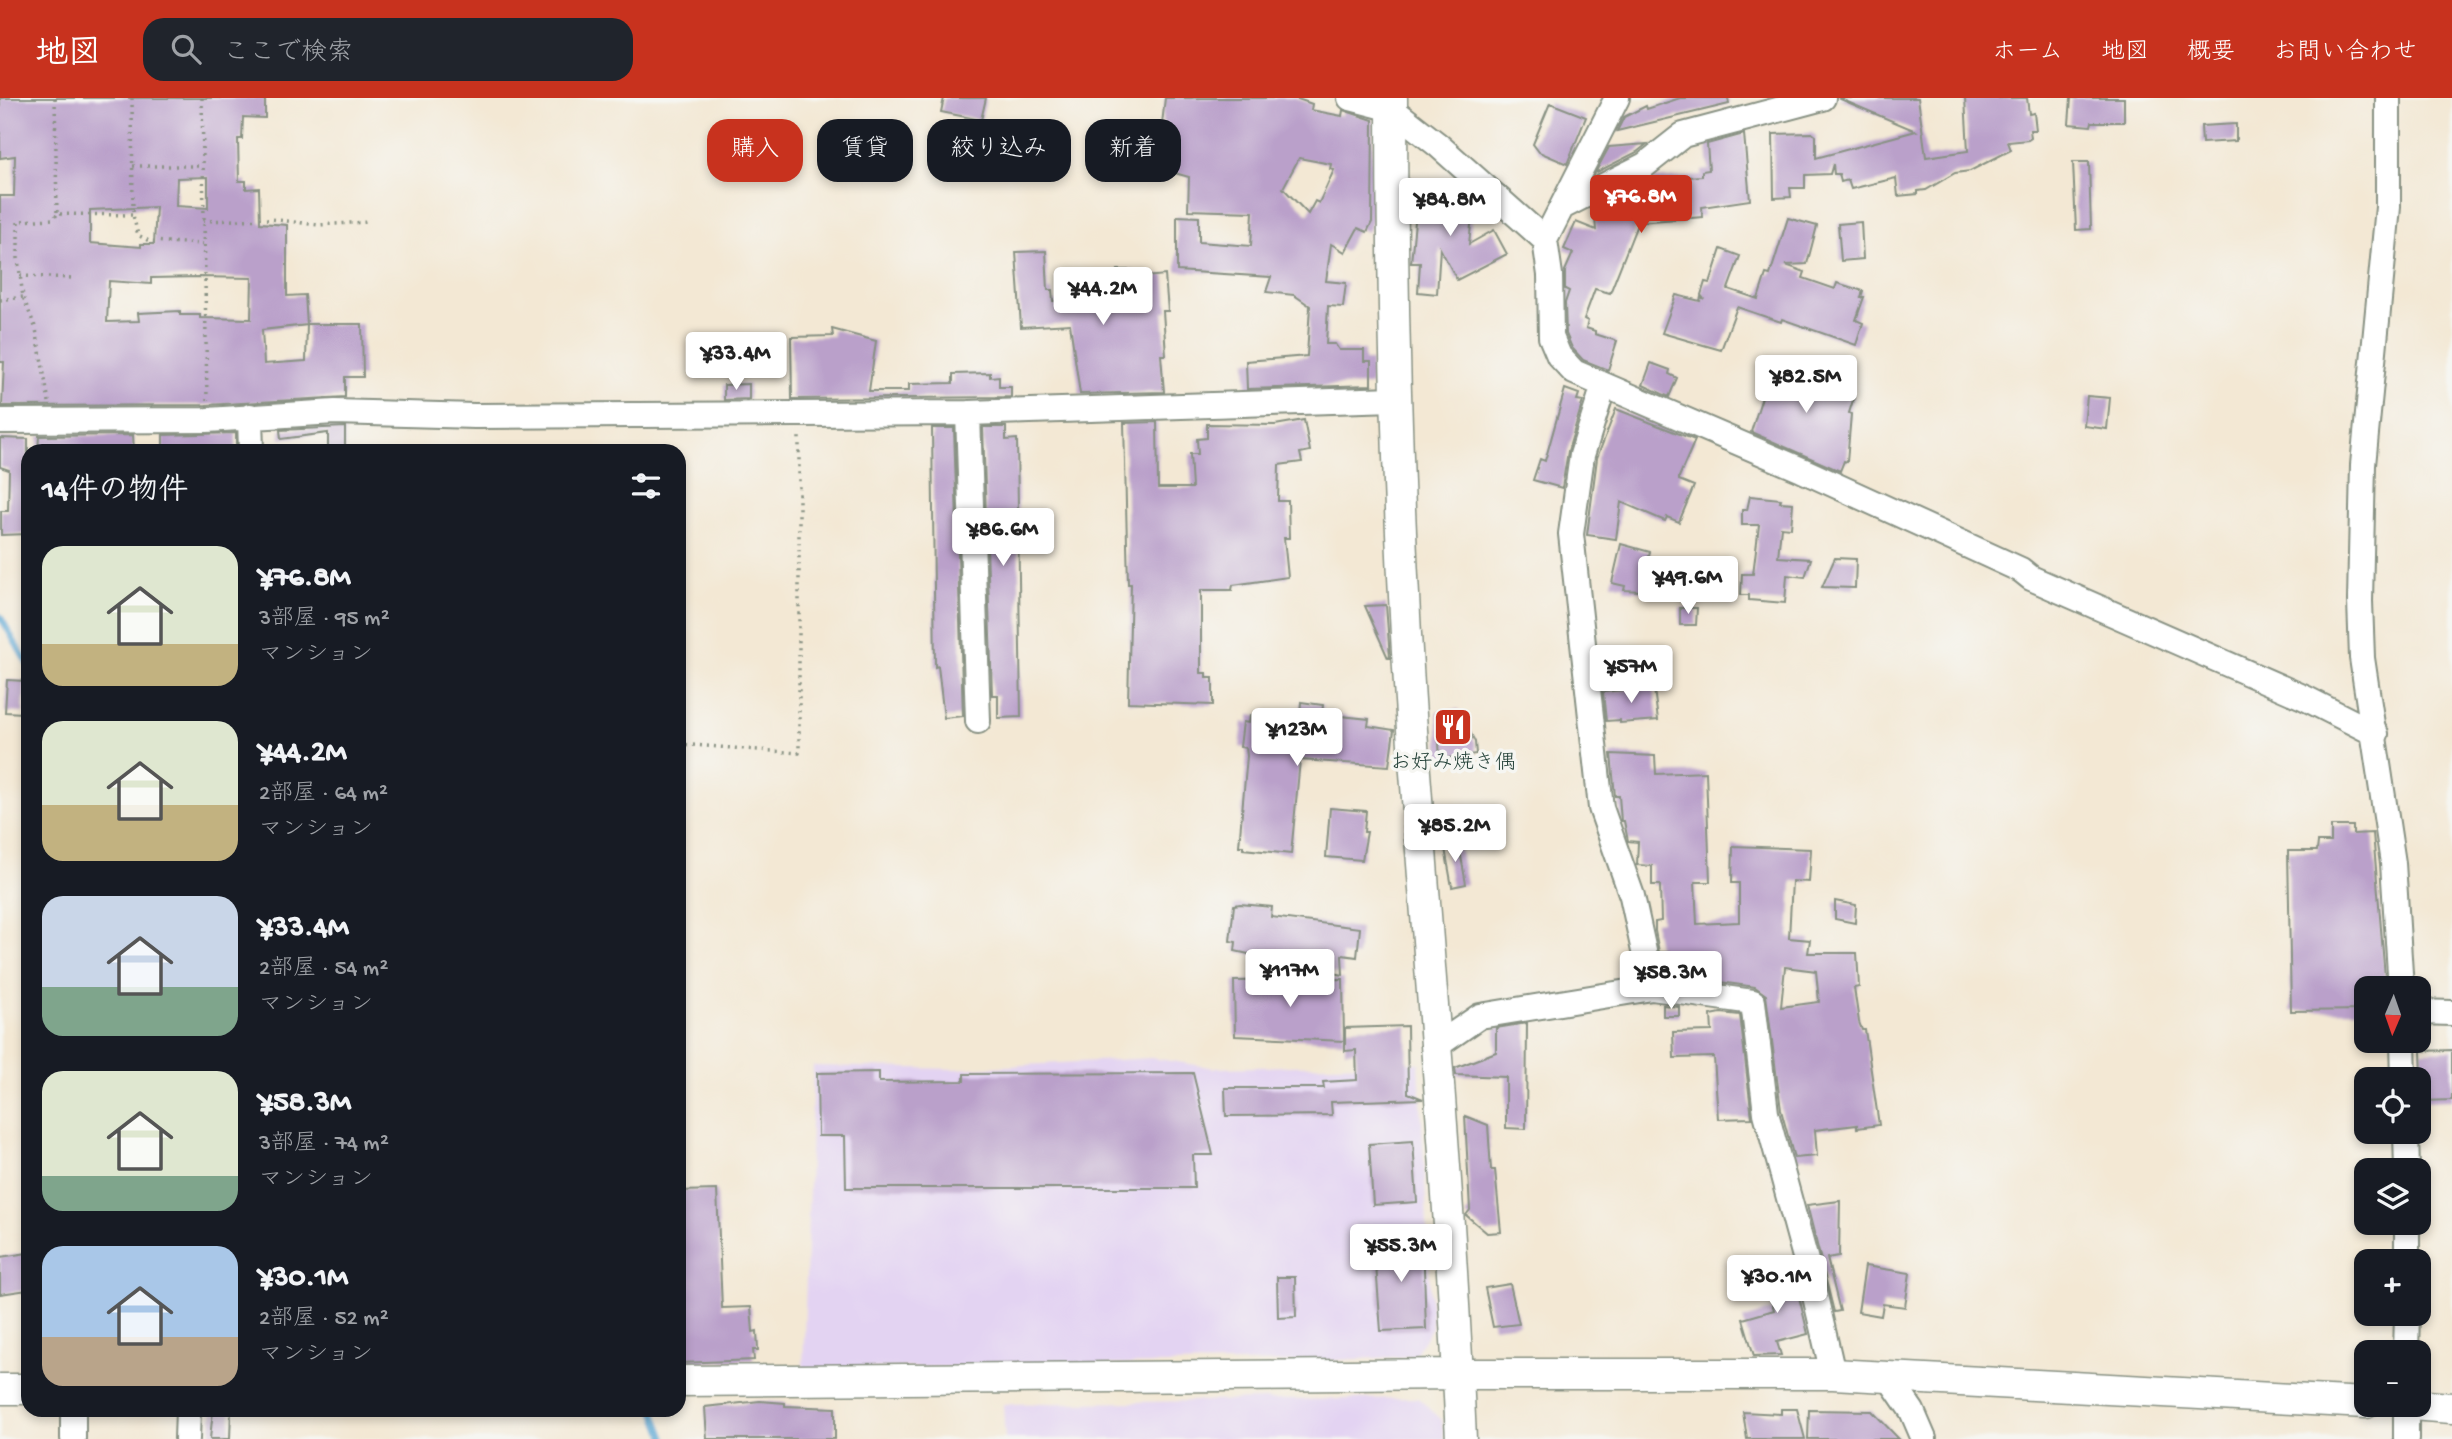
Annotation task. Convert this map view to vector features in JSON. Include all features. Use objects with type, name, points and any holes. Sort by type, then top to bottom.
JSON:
[{"type":"street","points":[[1350,98],[1392,104],[1545,240]]},
{"type":"street","points":[[1618,98],[1545,240],[1550,275],[1551,337],[1559,356],[1574,372],[1802,470],[2021,570],[2031,578],[2305,698],[2376,734]]},
{"type":"street","points":[[1562,207],[1645,165],[1683,135],[1823,98]]},
{"type":"street","points":[[2388,98],[2388,206],[2363,465],[2360,601],[2362,658],[2376,734],[2393,863],[2400,976]]},
{"type":"street","points":[[1392,104],[1395,399],[1414,758],[1438,1045],[1461,1439]]},
{"type":"street","points":[[1604,385],[1582,455],[1572,534],[1601,808],[1632,896],[1652,988]]},
{"type":"street","points":[[0,421],[207,420],[335,412],[489,416],[968,413],[1395,399]]},
{"type":"street","points":[[968,413],[978,721]]},
{"type":"street","points":[[250,416],[251,444]]},
{"type":"street","points":[[1438,1045],[1480,1016],[1652,988],[1752,1002],[1766,1112],[1812,1283],[1833,1374]]},
{"type":"street","points":[[2431,1012],[2452,1013]]},
{"type":"street","points":[[686,1381],[1458,1374],[1833,1374],[2354,1402]]},
{"type":"street","points":[[1890,1379],[1912,1410],[1924,1439]]},
{"type":"street","points":[[0,1389],[21,1389]]},
{"type":"street","points":[[2431,1407],[2452,1408]]},
{"type":"street","points":[[73,1417],[73,1439]]},
{"type":"street","points":[[187,1439],[188,1417]]},
{"type":"street","points":[[2406,1439],[2408,1417]]},
{"type":"path","points":[[53,421],[36,330],[23,297],[18,221],[54,219],[57,214],[55,98]]},
{"type":"path","points":[[132,98],[133,215],[138,235],[149,241],[204,244]]},
{"type":"path","points":[[202,98],[207,420]]},
{"type":"path","points":[[133,166],[202,166]]},
{"type":"path","points":[[57,214],[133,215]]},
{"type":"path","points":[[203,221],[271,219],[318,225],[368,222]]},
{"type":"path","points":[[20,276],[74,278]]},
{"type":"path","points":[[0,300],[23,297]]},
{"type":"path","points":[[686,744],[799,752],[799,412]]},
{"type":"shaded area","points":[[1152,1058],[1215,1068],[1419,1063],[1432,1327],[1414,1356],[1300,1362],[803,1369],[813,1066],[954,1069]]},
{"type":"shaded area","points":[[1418,1398],[1442,1420],[1444,1439],[1005,1439],[1003,1404]]},
{"type":"building","points":[[0,98],[265,98],[265,118],[243,117],[242,139],[238,139],[239,181],[246,181],[246,189],[259,188],[260,223],[287,225],[287,296],[305,295],[307,325],[362,324],[363,377],[345,377],[345,397],[206,405],[2,406],[4,362],[0,362],[0,196],[14,196],[15,156],[0,158]],"holes":[[[208,177],[208,208],[176,206],[177,178]],[[156,207],[154,244],[141,244],[141,247],[90,243],[90,210]],[[151,278],[252,278],[251,319],[200,318],[200,315],[180,315],[180,311],[138,313],[139,321],[107,322],[109,281],[151,284]],[[307,325],[306,361],[264,364],[262,330]]]},
{"type":"building","points":[[944,98],[986,98],[981,119],[941,112]]},
{"type":"building","points":[[1165,98],[1295,98],[1312,104],[1311,110],[1342,116],[1343,110],[1373,120],[1372,222],[1367,232],[1358,228],[1345,252],[1331,244],[1326,281],[1346,283],[1343,307],[1328,306],[1326,344],[1335,344],[1339,350],[1364,350],[1364,361],[1371,361],[1371,385],[1247,389],[1246,361],[1307,356],[1310,306],[1294,295],[1266,292],[1271,277],[1177,271],[1177,216],[1199,217],[1199,242],[1251,246],[1253,212],[1188,210],[1189,177],[1181,175],[1181,119],[1163,119]],"holes":[[[1299,158],[1331,164],[1330,169],[1334,170],[1319,203],[1315,201],[1308,214],[1283,188]]]},
{"type":"building","points":[[1680,98],[1728,98],[1729,104],[1617,131],[1624,117],[1646,106],[1647,109]]},
{"type":"building","points":[[1838,98],[1918,98],[1926,157],[1968,151],[1965,98],[2027,98],[2029,114],[2034,113],[2036,130],[2030,130],[2031,138],[2028,140],[2008,142],[2011,150],[1970,171],[1955,173],[1926,190],[1918,191],[1918,194],[1898,196],[1896,178],[1851,189],[1848,180],[1841,182],[1839,174],[1834,174],[1833,164],[1830,174],[1805,175],[1805,188],[1790,188],[1791,197],[1774,198],[1773,134],[1812,133],[1816,136],[1816,158],[1916,131]]},
{"type":"building","points":[[2071,98],[2124,98],[2124,122],[2092,122],[2091,126],[2069,124]]},
{"type":"building","points":[[1550,103],[1586,117],[1567,164],[1539,152],[1533,144]]},
{"type":"building","points":[[2236,124],[2236,141],[2202,143],[2201,126]]},
{"type":"building","points":[[1744,134],[1750,200],[1702,207],[1703,217],[1638,222],[1610,293],[1595,289],[1584,319],[1588,321],[1586,328],[1595,331],[1595,334],[1617,341],[1608,370],[1583,360],[1572,348],[1566,334],[1565,303],[1569,291],[1565,289],[1565,271],[1573,253],[1564,249],[1576,222],[1596,230],[1594,207],[1626,191],[1629,197],[1655,195],[1654,179],[1702,176],[1702,171],[1709,170],[1707,144]]},
{"type":"building","points":[[1647,144],[1637,152],[1595,173],[1609,147]]},
{"type":"building","points":[[2073,162],[2089,162],[2091,229],[2076,230]]},
{"type":"building","points":[[1453,185],[1462,186],[1474,197],[1469,244],[1494,230],[1507,254],[1457,280],[1440,248],[1437,294],[1418,292],[1420,263],[1411,263],[1416,211],[1422,211],[1422,193],[1452,193]]},
{"type":"building","points":[[1788,218],[1817,226],[1807,264],[1786,265],[1805,272],[1803,278],[1835,289],[1837,283],[1863,291],[1861,297],[1864,297],[1856,320],[1863,323],[1856,345],[1782,319],[1781,322],[1737,307],[1721,350],[1662,333],[1676,295],[1700,301],[1701,297],[1704,299],[1701,295],[1705,282],[1710,283],[1721,249],[1740,256],[1728,289],[1758,299],[1766,274],[1770,275]]},
{"type":"building","points":[[1861,222],[1863,259],[1841,261],[1838,224]]},
{"type":"building","points":[[1046,251],[1048,290],[1052,290],[1053,301],[1093,300],[1092,287],[1119,285],[1118,270],[1134,270],[1135,278],[1165,275],[1168,311],[1163,311],[1166,355],[1161,355],[1164,392],[1080,394],[1070,324],[1021,327],[1016,252]]},
{"type":"building","points":[[832,329],[876,341],[869,391],[909,391],[909,384],[953,383],[953,374],[990,373],[990,377],[999,376],[999,387],[1011,387],[1011,397],[792,399],[791,337],[833,336]]},
{"type":"building","points":[[1773,362],[1846,383],[1843,393],[1854,397],[1849,413],[1847,462],[1844,461],[1840,471],[1751,432]]},
{"type":"building","points":[[1651,363],[1670,370],[1669,374],[1677,378],[1669,397],[1643,385]]},
{"type":"building","points":[[749,384],[749,399],[724,400],[724,385]]},
{"type":"building","points":[[1565,389],[1579,394],[1577,400],[1583,401],[1568,451],[1562,488],[1533,480],[1540,459],[1545,461]]},
{"type":"building","points":[[2087,396],[2110,398],[2107,429],[2084,426]]},
{"type":"building","points":[[1616,409],[1695,440],[1679,477],[1679,480],[1694,486],[1679,522],[1667,517],[1665,521],[1621,502],[1616,539],[1587,535],[1597,458]]},
{"type":"building","points":[[1304,420],[1310,451],[1300,453],[1302,462],[1279,465],[1278,501],[1288,501],[1289,538],[1284,538],[1288,577],[1233,585],[1232,590],[1201,590],[1201,673],[1206,673],[1206,678],[1213,678],[1213,705],[1128,702],[1131,584],[1128,584],[1124,423],[1157,422],[1158,488],[1192,488],[1190,454],[1198,454],[1197,439],[1207,438],[1207,424],[1275,425]]},
{"type":"building","points":[[345,427],[345,444],[328,444],[328,433],[281,439],[280,430]]},
{"type":"building","points":[[983,427],[1006,427],[1006,440],[1017,439],[1021,717],[998,718],[998,695],[992,695]]},
{"type":"building","points":[[932,428],[954,428],[963,716],[944,718],[938,666],[935,667]]},
{"type":"building","points":[[236,433],[236,444],[163,444],[163,435]]},
{"type":"building","points":[[133,435],[134,444],[38,444],[39,436]]},
{"type":"building","points":[[0,438],[28,439],[28,444],[21,444],[21,534],[1,535],[1,511],[8,511],[9,470],[0,467]]},
{"type":"building","points":[[1750,496],[1793,503],[1791,528],[1781,527],[1778,557],[1811,559],[1805,577],[1787,575],[1785,603],[1749,600],[1749,595],[1741,595],[1742,574],[1753,574],[1759,525],[1742,525],[1742,510],[1747,510]]},
{"type":"building","points":[[1621,544],[1650,552],[1641,591],[1624,590],[1625,586],[1612,583]]},
{"type":"building","points":[[1835,558],[1856,559],[1855,588],[1822,587]]},
{"type":"building","points":[[1386,605],[1390,658],[1365,606]]},
{"type":"building","points":[[1680,608],[1697,608],[1696,625],[1680,625]]},
{"type":"building","points":[[7,680],[21,681],[21,713],[5,712]]},
{"type":"building","points":[[1654,689],[1658,720],[1620,723],[1620,720],[1606,721],[1603,692]]},
{"type":"building","points":[[1301,702],[1323,705],[1322,714],[1369,719],[1368,726],[1394,730],[1389,766],[1300,760],[1291,854],[1243,849],[1243,846],[1239,846],[1247,756],[1246,748],[1240,747],[1243,722],[1249,723],[1250,715],[1265,717],[1264,723],[1299,727]]},
{"type":"building","name":"お好み焼き偶","points":[[1459,709],[1475,742],[1476,754],[1440,759],[1437,711]]},
{"type":"building","points":[[1611,754],[1655,756],[1656,774],[1706,772],[1710,882],[1695,882],[1697,924],[1739,922],[1739,883],[1732,883],[1733,846],[1811,849],[1809,882],[1792,881],[1789,938],[1810,940],[1808,953],[1857,953],[1859,987],[1854,988],[1859,1022],[1862,1030],[1865,1030],[1879,1125],[1815,1130],[1817,1156],[1794,1158],[1781,1110],[1766,995],[1755,987],[1670,975],[1669,952],[1659,952],[1655,931],[1655,922],[1661,921],[1660,885],[1652,885],[1652,866],[1637,865],[1638,842],[1628,841],[1624,821],[1621,821],[1619,796],[1615,796]],"holes":[[[1785,967],[1816,971],[1819,1002],[1781,1007]]]},
{"type":"building","points":[[1330,808],[1366,811],[1364,832],[1367,832],[1362,860],[1326,857]]},
{"type":"building","points":[[2331,826],[2353,826],[2353,834],[2373,833],[2385,976],[2354,976],[2354,1010],[2291,1011],[2288,851],[2317,851],[2318,842],[2331,842]]},
{"type":"building","points":[[1458,840],[1466,884],[1452,887],[1444,843]]},
{"type":"building","points":[[1835,901],[1856,905],[1855,923],[1835,919]]},
{"type":"building","points":[[1234,905],[1272,907],[1271,917],[1360,928],[1357,957],[1342,955],[1343,975],[1235,951],[1236,942],[1230,941]]},
{"type":"building","points":[[1343,979],[1344,1041],[1235,1036],[1234,981]]},
{"type":"building","points":[[1663,1005],[1679,1007],[1679,1016],[1663,1016]]},
{"type":"building","points":[[1711,1015],[1740,1015],[1752,1118],[1718,1119],[1714,1057],[1674,1058],[1673,1032],[1712,1031]]},
{"type":"building","points":[[1527,1023],[1526,1129],[1506,1128],[1506,1077],[1456,1075],[1455,1068],[1496,1052],[1496,1028]]},
{"type":"building","points":[[1407,1026],[1408,1093],[1423,1099],[1331,1102],[1332,1115],[1226,1116],[1225,1088],[1324,1088],[1323,1082],[1357,1080],[1356,1050],[1345,1051],[1345,1028]]},
{"type":"building","points":[[2452,1050],[2452,1100],[2431,1101],[2431,1067],[2422,1067],[2421,1054],[2431,1054],[2431,1051]]},
{"type":"building","points":[[879,1072],[879,1082],[964,1081],[964,1074],[1193,1073],[1213,1155],[1193,1155],[1194,1188],[846,1188],[845,1136],[818,1136],[817,1073]]},
{"type":"building","points":[[1465,1116],[1488,1125],[1491,1170],[1495,1170],[1501,1232],[1487,1233],[1466,1215],[1470,1210]]},
{"type":"building","points":[[1413,1141],[1417,1202],[1373,1205],[1369,1144]]},
{"type":"building","points":[[717,1190],[722,1308],[751,1307],[753,1332],[757,1331],[758,1350],[753,1350],[754,1360],[686,1363],[686,1191]]},
{"type":"building","points":[[1840,1201],[1839,1256],[1827,1258],[1840,1311],[1834,1312],[1807,1205]]},
{"type":"building","points":[[1404,1237],[1404,1241],[1423,1239],[1426,1329],[1381,1331],[1374,1239]]},
{"type":"building","points":[[21,1254],[21,1291],[0,1294],[0,1257]]},
{"type":"building","points":[[1791,1264],[1808,1334],[1777,1342],[1781,1355],[1754,1356],[1743,1319],[1774,1310],[1764,1273]]},
{"type":"building","points":[[1865,1266],[1910,1273],[1905,1307],[1883,1304],[1881,1316],[1858,1312]]},
{"type":"building","points":[[1277,1277],[1295,1277],[1296,1317],[1278,1318]]},
{"type":"building","points":[[1510,1284],[1519,1324],[1493,1327],[1485,1288]]},
{"type":"building","points":[[760,1401],[785,1403],[785,1406],[835,1408],[835,1439],[707,1439],[705,1407]]},
{"type":"building","points":[[1781,1409],[1797,1409],[1805,1439],[1747,1439],[1743,1412],[1781,1414]]},
{"type":"building","points":[[1809,1410],[1872,1411],[1899,1439],[1808,1439]]},
{"type":"building","points":[[212,1417],[231,1417],[230,1439],[210,1439]]},
{"type":"waterway","points":[[0,616],[21,653]]},
{"type":"waterway","points":[[657,1417],[665,1439]]},
{"type":"place","name":"お好み焼き偶","points":[[1453,727]]}]
